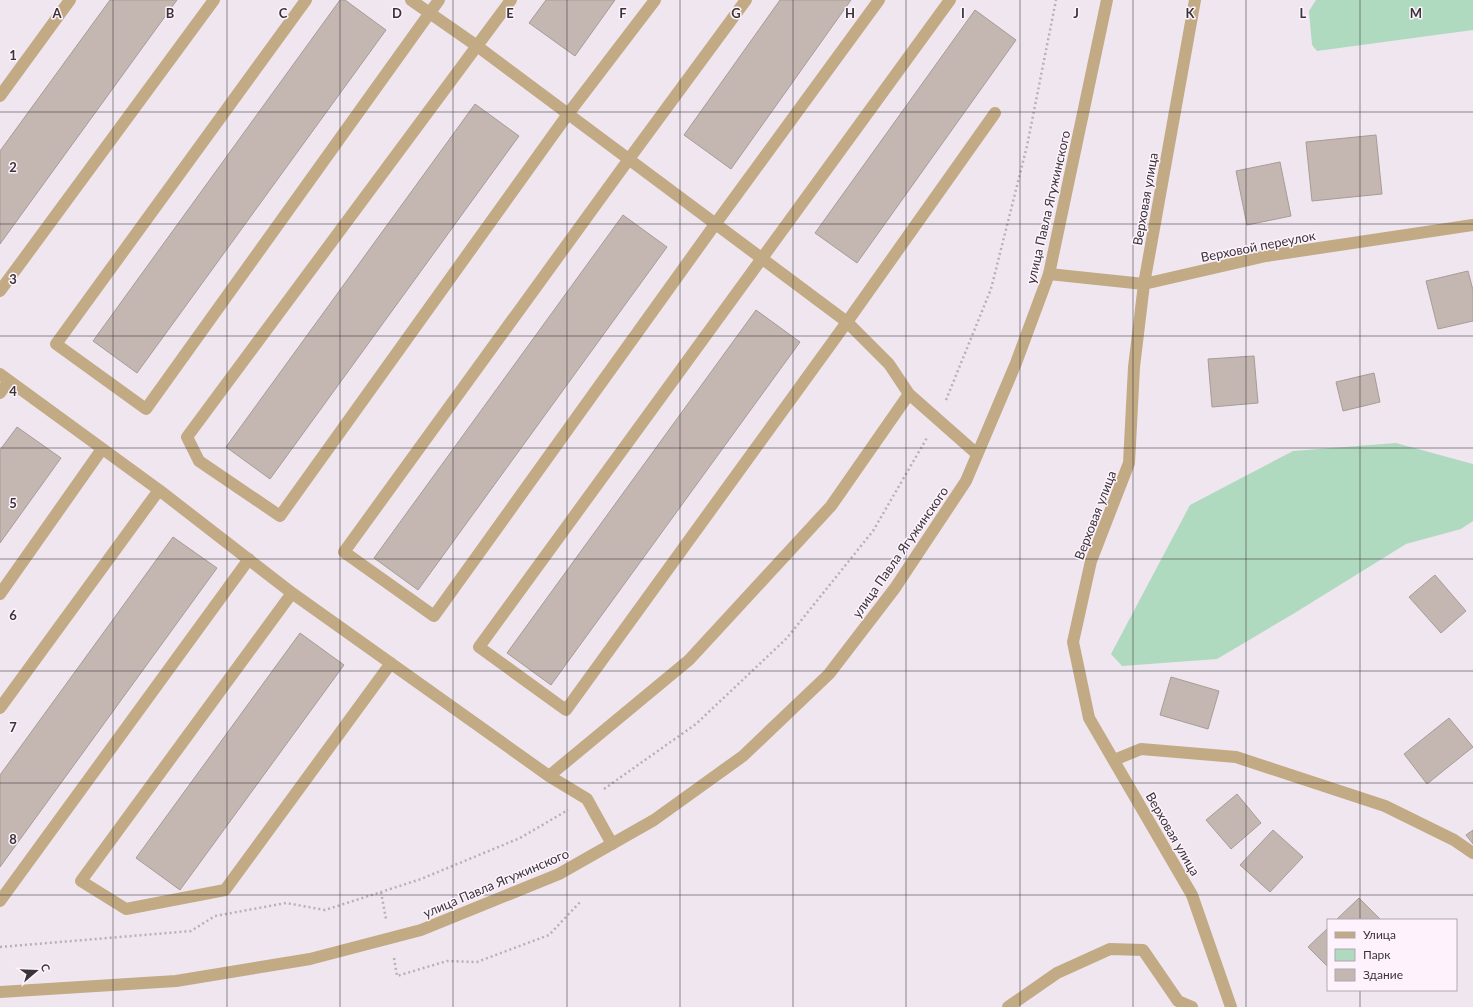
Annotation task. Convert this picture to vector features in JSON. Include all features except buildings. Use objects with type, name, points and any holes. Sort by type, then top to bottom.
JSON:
[{"type":"street","points":[[0,96],[70,0]]},
{"type":"street","points":[[0,291],[214,0]]},
{"type":"street","points":[[306,0],[56,344],[146,409],[439,0]]},
{"type":"street","points":[[412,0],[477,46],[847,322],[889,364],[909,394],[977,454]]},
{"type":"street","points":[[511,0],[187,437],[199,461],[280,516],[568,114],[655,0]]},
{"type":"street","points":[[746,0],[344,552],[434,616],[716,223],[879,0]]},
{"type":"street","points":[[950,0],[761,257],[479,647],[566,710],[847,322],[996,113]]},
{"type":"street","name":"улица Павла Ягужинского","points":[[0,992],[176,981],[310,959],[421,930],[559,874],[654,820],[742,756],[829,674],[895,588],[966,481],[1016,363],[1049,274],[1107,0]]},
{"type":"street","name":"Верховая улица","points":[[1195,0],[1144,284],[1134,367],[1129,463],[1091,561],[1073,642],[1089,718],[1192,895],[1231,1007]]},
{"type":"street","name":"Верховой переулок","points":[[1049,274],[1144,284],[1266,256],[1473,225]]},
{"type":"street","points":[[0,393],[4,378],[160,490],[292,593],[549,776],[587,799],[612,844]]},
{"type":"street","points":[[549,776],[689,660],[831,506],[909,394]]},
{"type":"street","points":[[0,594],[102,449]]},
{"type":"street","points":[[0,708],[160,490]]},
{"type":"street","points":[[0,901],[249,559]]},
{"type":"street","points":[[292,593],[81,881],[126,909],[225,890],[391,663]]},
{"type":"street","points":[[1114,760],[1141,749],[1236,757],[1385,806],[1454,840],[1473,853]]},
{"type":"street","points":[[1008,1007],[1057,973],[1110,949],[1143,950],[1178,1001],[1192,1007]]},
{"type":"path","points":[[381,892],[397,976],[447,961],[477,962],[549,935],[581,901]]},
{"type":"green space","points":[[1316,0],[1473,0],[1473,30],[1317,51],[1312,45],[1309,11]]},
{"type":"green space","points":[[1396,443],[1473,464],[1473,521],[1461,529],[1406,544],[1217,659],[1122,666],[1111,654],[1190,505],[1293,451]]}]
